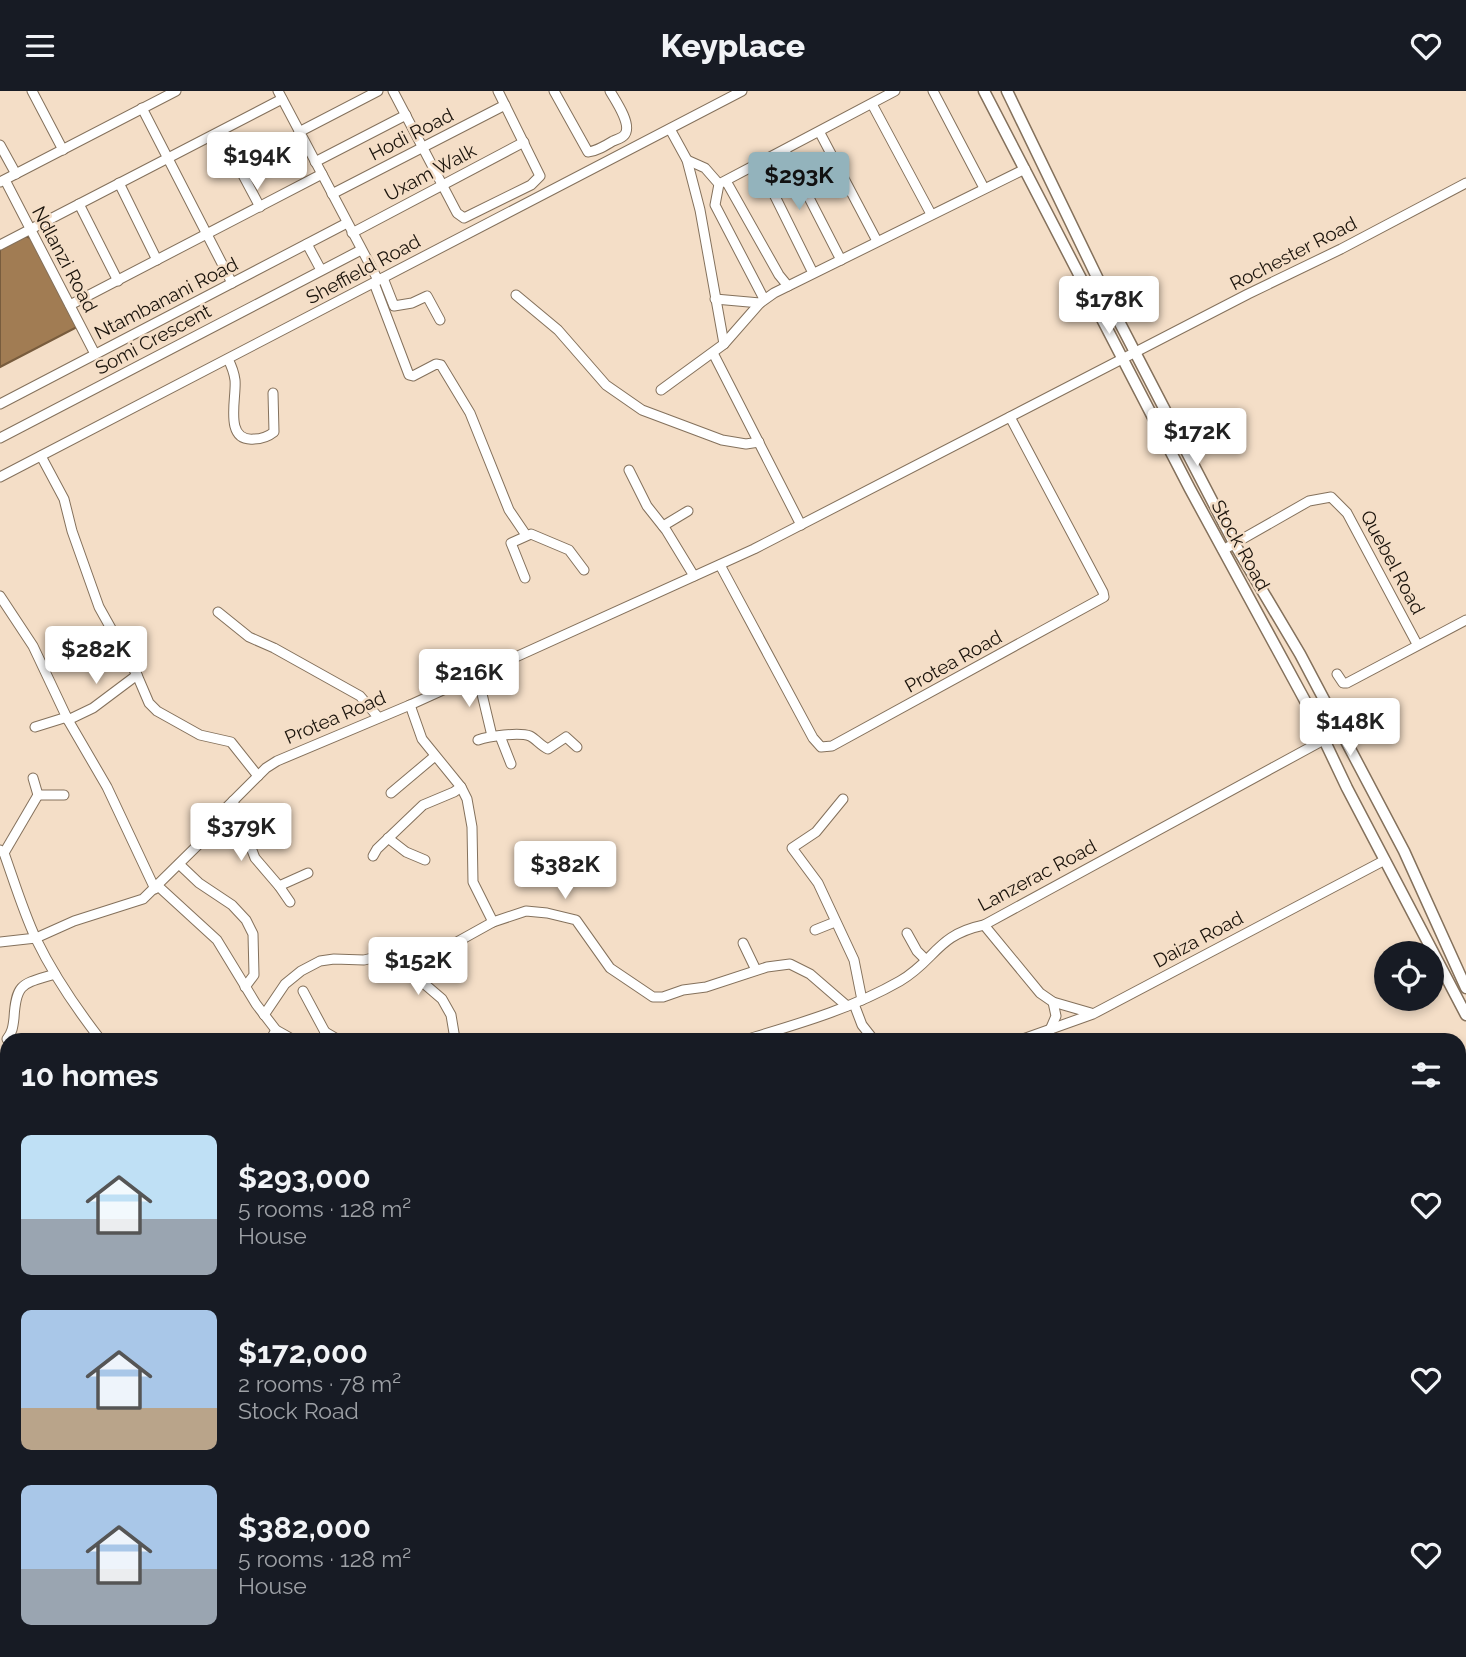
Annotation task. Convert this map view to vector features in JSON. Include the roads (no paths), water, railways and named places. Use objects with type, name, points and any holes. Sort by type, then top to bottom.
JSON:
[{"type":"main road","name":"Stock Road","points":[[984,91],[1223,550],[1303,695],[1466,1015]]},
{"type":"main road","name":"Stock Road","points":[[1007,91],[1135,354],[1234,543],[1342,730],[1404,851],[1466,988]]},
{"type":"street","points":[[32,91],[63,150]]},
{"type":"street","points":[[2,181],[176,91]]},
{"type":"street","points":[[299,132],[378,91]]},
{"type":"street","points":[[393,91],[461,218],[469,218],[537,182],[540,176],[498,91]]},
{"type":"street","points":[[554,91],[588,152],[627,131],[610,91]]},
{"type":"street","name":"Sheffield Road","points":[[0,477],[742,91]]},
{"type":"street","points":[[762,301],[715,205],[723,182],[895,91]]},
{"type":"street","points":[[933,91],[984,188]]},
{"type":"street","points":[[0,246],[219,132],[279,93],[361,250],[394,306],[412,303],[427,296],[440,320]]},
{"type":"street","points":[[873,104],[931,214]]},
{"type":"street","name":"Hodi Road","points":[[332,194],[505,105]]},
{"type":"street","points":[[142,108],[232,283]]},
{"type":"street","name":"Hodi Road","points":[[315,162],[406,115]]},
{"type":"street","points":[[670,129],[687,160],[724,344]]},
{"type":"street","points":[[219,132],[260,207]]},
{"type":"street","points":[[820,133],[877,241]]},
{"type":"street","name":"Uxam Walk","points":[[352,233],[524,142]]},
{"type":"street","points":[[0,145],[16,174]]},
{"type":"street","points":[[785,151],[841,260]]},
{"type":"street","points":[[687,160],[705,168],[723,182],[788,286]]},
{"type":"street","points":[[759,164],[813,274]]},
{"type":"street","points":[[661,390],[724,344],[762,301],[1025,169]]},
{"type":"street","points":[[70,306],[321,174]]},
{"type":"street","name":"Ndlanzi Road","points":[[2,181],[95,354]]},
{"type":"street","name":"Rochester Road","points":[[1123,359],[1466,183]]},
{"type":"street","points":[[119,184],[157,260]]},
{"type":"street","points":[[79,204],[118,281]]},
{"type":"street","points":[[699,211],[715,205]]},
{"type":"street","name":"Ntambanani Road","points":[[0,404],[347,223]]},
{"type":"street","points":[[307,244],[321,270]]},
{"type":"street","name":"Somi Crescent","points":[[0,438],[361,250]]},
{"type":"street","points":[[378,280],[409,375],[413,376],[436,364],[441,365],[470,413],[509,510],[526,535]]},
{"type":"street","points":[[516,295],[558,330],[606,385],[642,410],[722,440],[746,444],[759,442]]},
{"type":"street","points":[[716,299],[762,301]]},
{"type":"street","points":[[713,353],[801,525]]},
{"type":"street","points":[[228,359],[235,381],[234,423],[237,433],[244,439],[253,440],[274,432],[272,393]]},
{"type":"street","name":"Protea Road","points":[[0,942],[36,938],[87,916],[138,902],[157,888],[214,827],[222,812],[277,761],[410,705],[720,565],[1123,359]]},
{"type":"street","name":"Protea Road","points":[[720,565],[813,738],[821,747],[832,746],[1104,597],[1010,417]]},
{"type":"street","points":[[41,456],[64,499],[72,531],[99,607],[153,708],[200,735],[231,742],[258,776]]},
{"type":"street","points":[[629,470],[647,506],[663,526],[694,576]]},
{"type":"street","name":"Quebel Road","points":[[1223,550],[1309,501],[1331,497],[1348,513],[1417,644]]},
{"type":"street","points":[[663,526],[688,511]]},
{"type":"street","points":[[525,578],[511,543],[531,534],[564,547],[584,570]]},
{"type":"street","points":[[0,596],[28,637],[67,718],[107,787],[157,888],[217,940],[245,988],[276,1030],[281,1033]]},
{"type":"street","points":[[218,612],[249,637],[360,696],[378,717]]},
{"type":"street","points":[[1337,674],[1343,683],[1347,683],[1466,620]]},
{"type":"street","points":[[477,673],[496,736],[511,764]]},
{"type":"street","points":[[35,727],[93,708],[137,675]]},
{"type":"street","points":[[410,705],[422,739],[461,787],[467,799],[473,882],[493,922]]},
{"type":"street","name":"Lanzerac Road","points":[[770,1033],[809,1022],[903,979],[954,934],[985,925],[1342,730]]},
{"type":"street","points":[[478,740],[524,734],[548,749],[566,737],[577,747]]},
{"type":"street","points":[[391,793],[435,756]]},
{"type":"street","points":[[33,778],[38,795],[2,852],[44,954],[96,1033]]},
{"type":"street","points":[[373,856],[423,805],[461,787]]},
{"type":"street","points":[[38,795],[64,795]]},
{"type":"street","points":[[843,799],[816,832],[792,848],[814,876],[854,960],[854,1003],[869,1033]]},
{"type":"street","points":[[233,801],[255,858],[290,902]]},
{"type":"street","points":[[388,838],[406,852],[425,860]]},
{"type":"street","name":"Daiza Road","points":[[1042,1033],[1093,1014],[1385,860]]},
{"type":"street","points":[[179,864],[199,883],[240,911],[249,924],[253,934],[254,975],[245,988]]},
{"type":"street","points":[[279,886],[309,873]]},
{"type":"street","points":[[264,1015],[285,984],[313,964],[328,959],[364,960],[397,952],[448,947],[493,922],[530,911],[573,918],[610,968],[653,997],[706,987],[756,970],[784,964],[796,965],[854,1003]]},
{"type":"street","points":[[815,930],[835,922]]},
{"type":"street","points":[[985,925],[1032,985],[1053,1002],[1093,1014]]},
{"type":"street","points":[[44,954],[57,930]]},
{"type":"street","points":[[907,933],[925,959]]},
{"type":"street","points":[[743,943],[756,970]]},
{"type":"street","points":[[397,952],[407,969],[442,999],[451,1015],[454,1033]]},
{"type":"street","points":[[10,1033],[15,1000],[19,991],[30,982],[55,974]]},
{"type":"street","points":[[303,991],[324,1033]]},
{"type":"street","points":[[1049,1031],[1056,1016],[1053,1002]]}]
